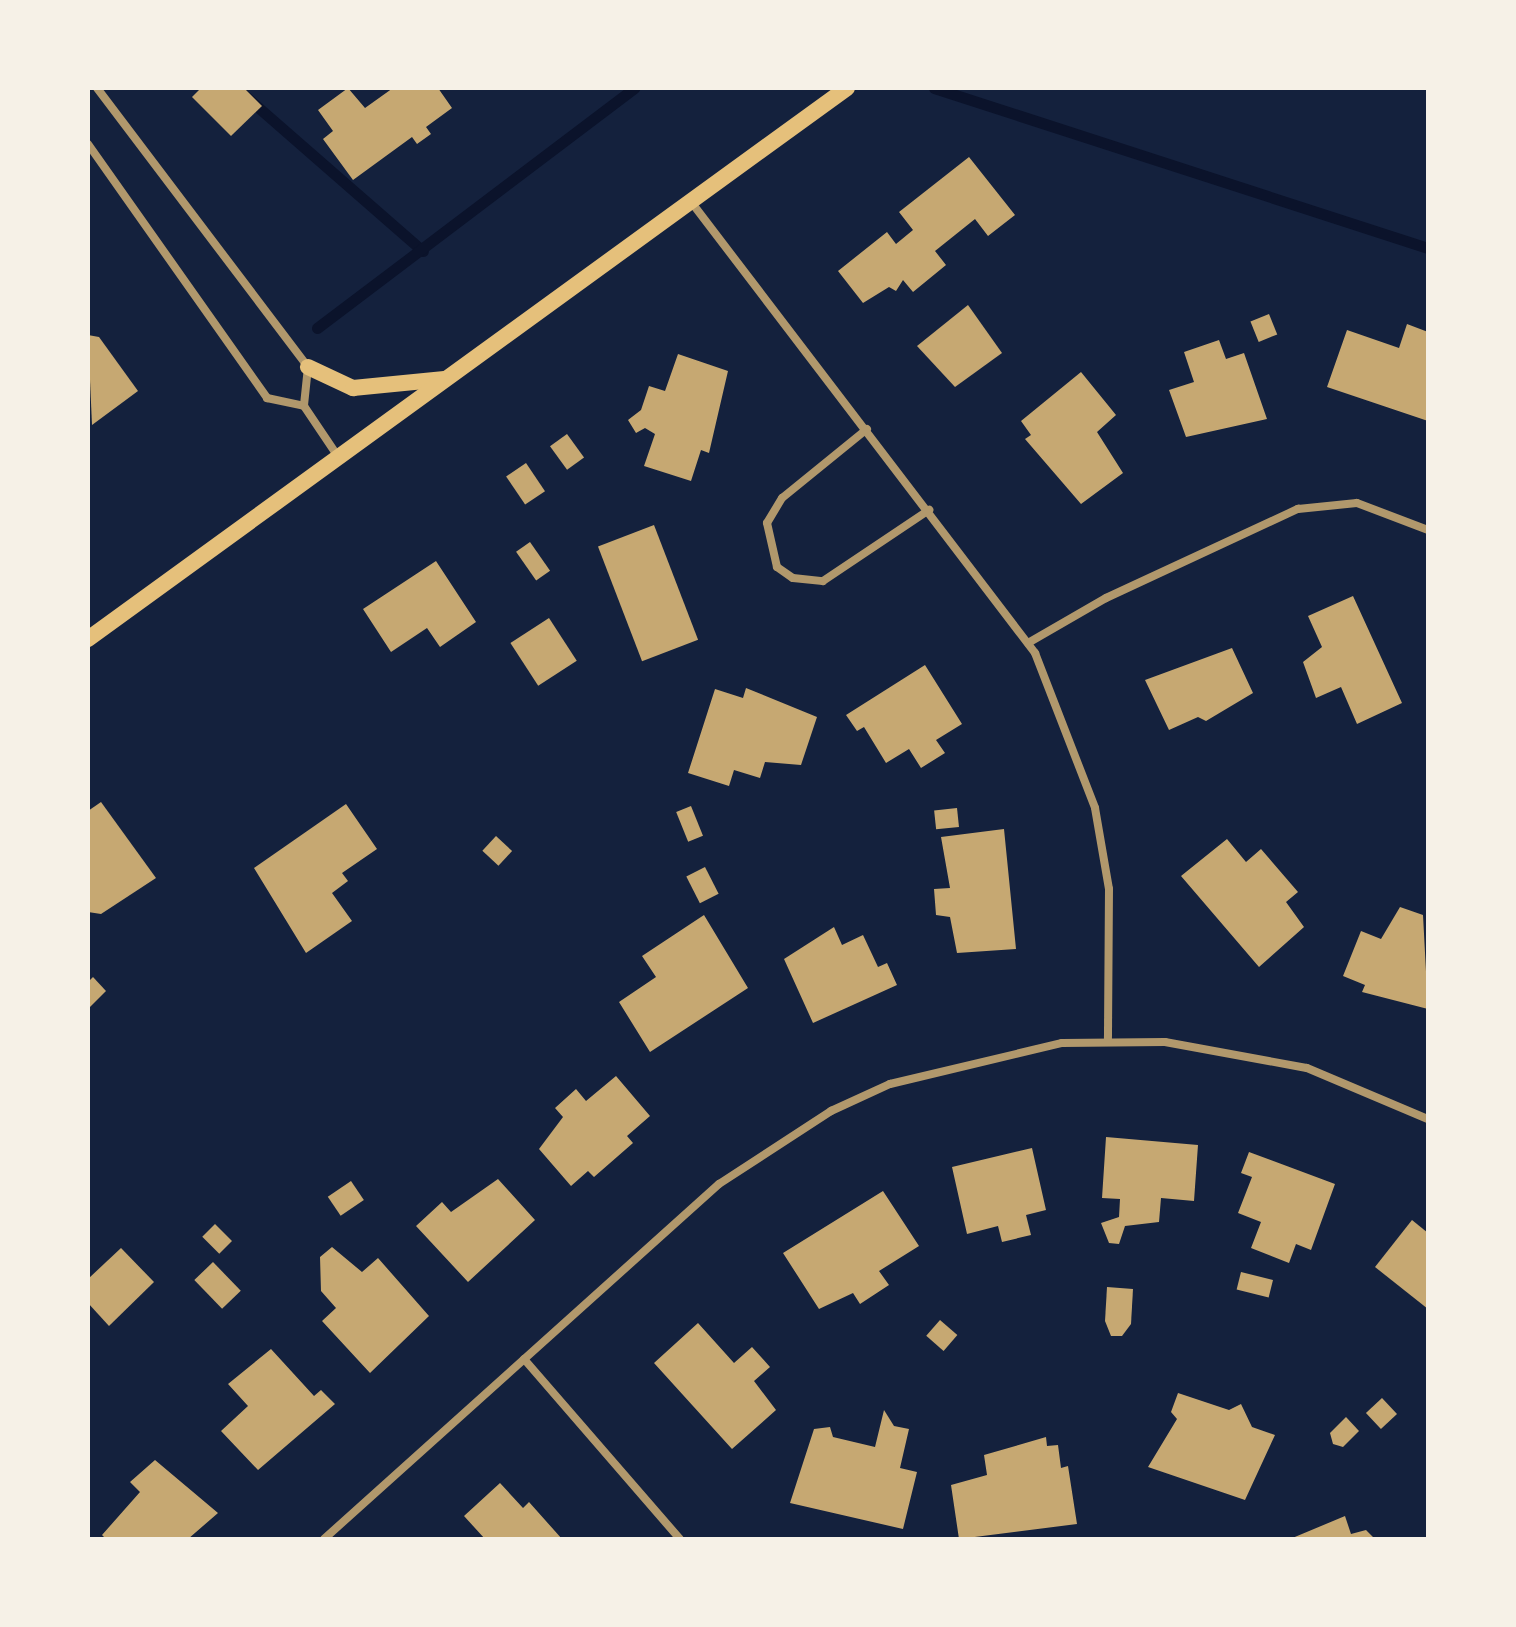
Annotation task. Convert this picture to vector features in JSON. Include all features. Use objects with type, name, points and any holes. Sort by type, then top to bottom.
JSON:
[{"type":"main road","points":[[88,639],[847,88]]},
{"type":"main road","points":[[308,367],[353,388],[451,378]]},
{"type":"street","points":[[97,88],[308,367],[304,406],[340,458]]},
{"type":"street","points":[[88,144],[267,398],[304,406]]},
{"type":"street","points":[[692,203],[1028,643],[1075,743],[1095,808],[1109,889],[1108,1042]]},
{"type":"street","points":[[867,429],[782,498],[767,523],[777,567],[793,578],[823,581],[929,510]]},
{"type":"street","points":[[1028,643],[1298,509],[1357,503],[1428,530]]},
{"type":"street","points":[[324,1539],[719,1184],[831,1111],[946,1066],[1062,1043],[1108,1042],[1245,1052],[1307,1068],[1428,1119]]},
{"type":"street","points":[[524,1359],[680,1539]]},
{"type":"building","points":[[201,88],[244,88],[262,106],[231,136],[192,97]]},
{"type":"building","points":[[348,88],[365,108],[393,88],[438,88],[452,108],[426,127],[431,134],[417,144],[412,137],[353,180],[323,139],[333,131],[318,110]]},
{"type":"building","points":[[969,157],[1015,215],[988,236],[975,219],[935,251],[946,265],[913,292],[903,280],[896,291],[889,287],[863,303],[838,271],[887,232],[896,244],[913,230],[899,212]]},
{"type":"building","points":[[968,305],[1002,353],[955,387],[917,346]]},
{"type":"building","points":[[1269,314],[1277,334],[1259,342],[1250,321]]},
{"type":"building","points":[[1407,324],[1428,332],[1428,421],[1327,387],[1347,330],[1399,348]]},
{"type":"building","points":[[88,335],[99,337],[138,391],[92,425]]},
{"type":"building","points":[[1219,340],[1226,359],[1244,353],[1267,419],[1186,437],[1169,390],[1194,382],[1184,352]]},
{"type":"building","points":[[678,354],[728,371],[709,453],[701,450],[691,481],[644,466],[655,434],[645,428],[636,433],[628,420],[641,410],[649,386],[665,391]]},
{"type":"building","points":[[1081,372],[1116,415],[1097,432],[1123,473],[1081,504],[1025,439],[1031,435],[1021,421]]},
{"type":"building","points":[[567,434],[584,457],[567,470],[550,446]]},
{"type":"building","points":[[526,463],[545,491],[525,505],[506,476]]},
{"type":"building","points":[[654,525],[698,640],[642,661],[598,547]]},
{"type":"building","points":[[530,542],[550,571],[536,580],[516,552]]},
{"type":"building","points":[[436,561],[476,622],[440,647],[427,628],[391,652],[363,609]]},
{"type":"building","points":[[1353,596],[1402,703],[1357,724],[1341,687],[1316,698],[1303,662],[1322,647],[1308,616]]},
{"type":"building","points":[[549,618],[577,661],[538,686],[510,643]]},
{"type":"building","points":[[1232,648],[1253,693],[1206,721],[1198,717],[1169,730],[1145,680]]},
{"type":"building","points":[[925,665],[962,724],[936,740],[945,753],[921,768],[909,749],[886,763],[864,727],[857,731],[846,715]]},
{"type":"building","points":[[746,688],[817,717],[801,765],[765,762],[760,778],[734,770],[729,786],[688,773],[715,689],[743,698]]},
{"type":"building","points":[[101,802],[156,878],[101,914],[88,912],[88,811]]},
{"type":"building","points":[[346,804],[377,849],[342,873],[348,881],[332,893],[352,921],[306,953],[254,868]]},
{"type":"building","points":[[691,806],[703,836],[688,842],[676,812]]},
{"type":"building","points":[[957,808],[959,827],[936,829],[934,810]]},
{"type":"building","points":[[1004,829],[1016,949],[957,953],[950,917],[936,915],[934,889],[950,888],[941,837]]},
{"type":"building","points":[[496,836],[512,851],[498,866],[482,851]]},
{"type":"building","points":[[1227,839],[1246,862],[1261,849],[1298,892],[1286,902],[1304,927],[1259,967],[1181,876]]},
{"type":"building","points":[[705,867],[719,894],[700,903],[686,877]]},
{"type":"building","points":[[1400,907],[1423,915],[1428,1009],[1362,992],[1365,985],[1343,976],[1361,931],[1381,939]]},
{"type":"building","points":[[704,915],[748,988],[650,1052],[619,1002],[656,977],[642,956]]},
{"type":"building","points":[[834,927],[842,945],[863,935],[878,967],[887,963],[897,985],[813,1023],[784,959]]},
{"type":"building","points":[[93,977],[106,991],[88,1009],[88,982]]},
{"type":"building","points":[[616,1076],[650,1116],[627,1136],[633,1143],[594,1177],[588,1171],[571,1186],[539,1149],[563,1117],[555,1108],[576,1089],[586,1101]]},
{"type":"building","points":[[1106,1137],[1198,1145],[1194,1201],[1161,1198],[1159,1222],[1125,1226],[1119,1244],[1109,1243],[1101,1223],[1119,1217],[1120,1199],[1102,1198]]},
{"type":"building","points":[[1032,1148],[1046,1210],[1026,1215],[1031,1235],[1002,1242],[998,1226],[967,1234],[952,1167]]},
{"type":"building","points":[[1249,1152],[1335,1184],[1311,1250],[1296,1244],[1289,1263],[1251,1248],[1261,1222],[1238,1213],[1252,1177],[1241,1173]]},
{"type":"building","points":[[498,1179],[535,1220],[468,1282],[416,1226],[442,1202],[451,1212]]},
{"type":"building","points":[[351,1181],[364,1200],[341,1216],[328,1197]]},
{"type":"building","points":[[883,1191],[919,1246],[879,1271],[889,1285],[860,1304],[853,1293],[819,1309],[783,1253]]},
{"type":"building","points":[[1412,1220],[1428,1233],[1428,1309],[1375,1267]]},
{"type":"building","points":[[215,1224],[232,1241],[219,1254],[202,1237]]},
{"type":"building","points":[[332,1247],[362,1272],[378,1258],[429,1316],[370,1373],[322,1321],[336,1308],[321,1291],[320,1257]]},
{"type":"building","points":[[121,1248],[154,1282],[109,1326],[88,1303],[88,1279]]},
{"type":"building","points":[[213,1262],[241,1291],[222,1309],[194,1280]]},
{"type":"building","points":[[1241,1272],[1273,1280],[1269,1297],[1237,1289]]},
{"type":"building","points":[[1107,1287],[1133,1289],[1131,1324],[1122,1336],[1111,1336],[1105,1321]]},
{"type":"building","points":[[940,1320],[957,1335],[944,1351],[926,1336]]},
{"type":"building","points":[[698,1323],[734,1363],[752,1347],[770,1367],[754,1381],[776,1410],[732,1449],[654,1363]]},
{"type":"building","points":[[271,1349],[314,1396],[321,1390],[335,1404],[258,1470],[221,1431],[248,1406],[228,1384]]},
{"type":"building","points":[[1178,1393],[1229,1410],[1241,1404],[1252,1427],[1275,1435],[1245,1500],[1148,1467],[1177,1419],[1171,1412]]},
{"type":"building","points":[[1382,1398],[1397,1414],[1381,1429],[1366,1413]]},
{"type":"building","points":[[884,1410],[894,1426],[909,1429],[900,1468],[917,1472],[903,1529],[790,1503],[814,1429],[830,1427],[833,1437],[875,1447]]},
{"type":"building","points":[[1346,1417],[1359,1431],[1343,1447],[1333,1444],[1330,1433]]},
{"type":"building","points":[[1046,1437],[1047,1446],[1058,1445],[1061,1468],[1068,1466],[1077,1524],[959,1539],[951,1485],[987,1475],[984,1455]]},
{"type":"building","points":[[155,1460],[218,1513],[188,1539],[106,1539],[102,1535],[140,1492],[130,1482]]},
{"type":"building","points":[[500,1483],[523,1508],[529,1502],[562,1539],[485,1539],[464,1516]]},
{"type":"building","points":[[1345,1516],[1351,1534],[1366,1530],[1375,1539],[1290,1539]]},
{"type":"waterway","points":[[236,88],[423,251]]},
{"type":"waterway","points":[[317,328],[634,88]]},
{"type":"waterway","points":[[934,88],[1428,248]]}]
